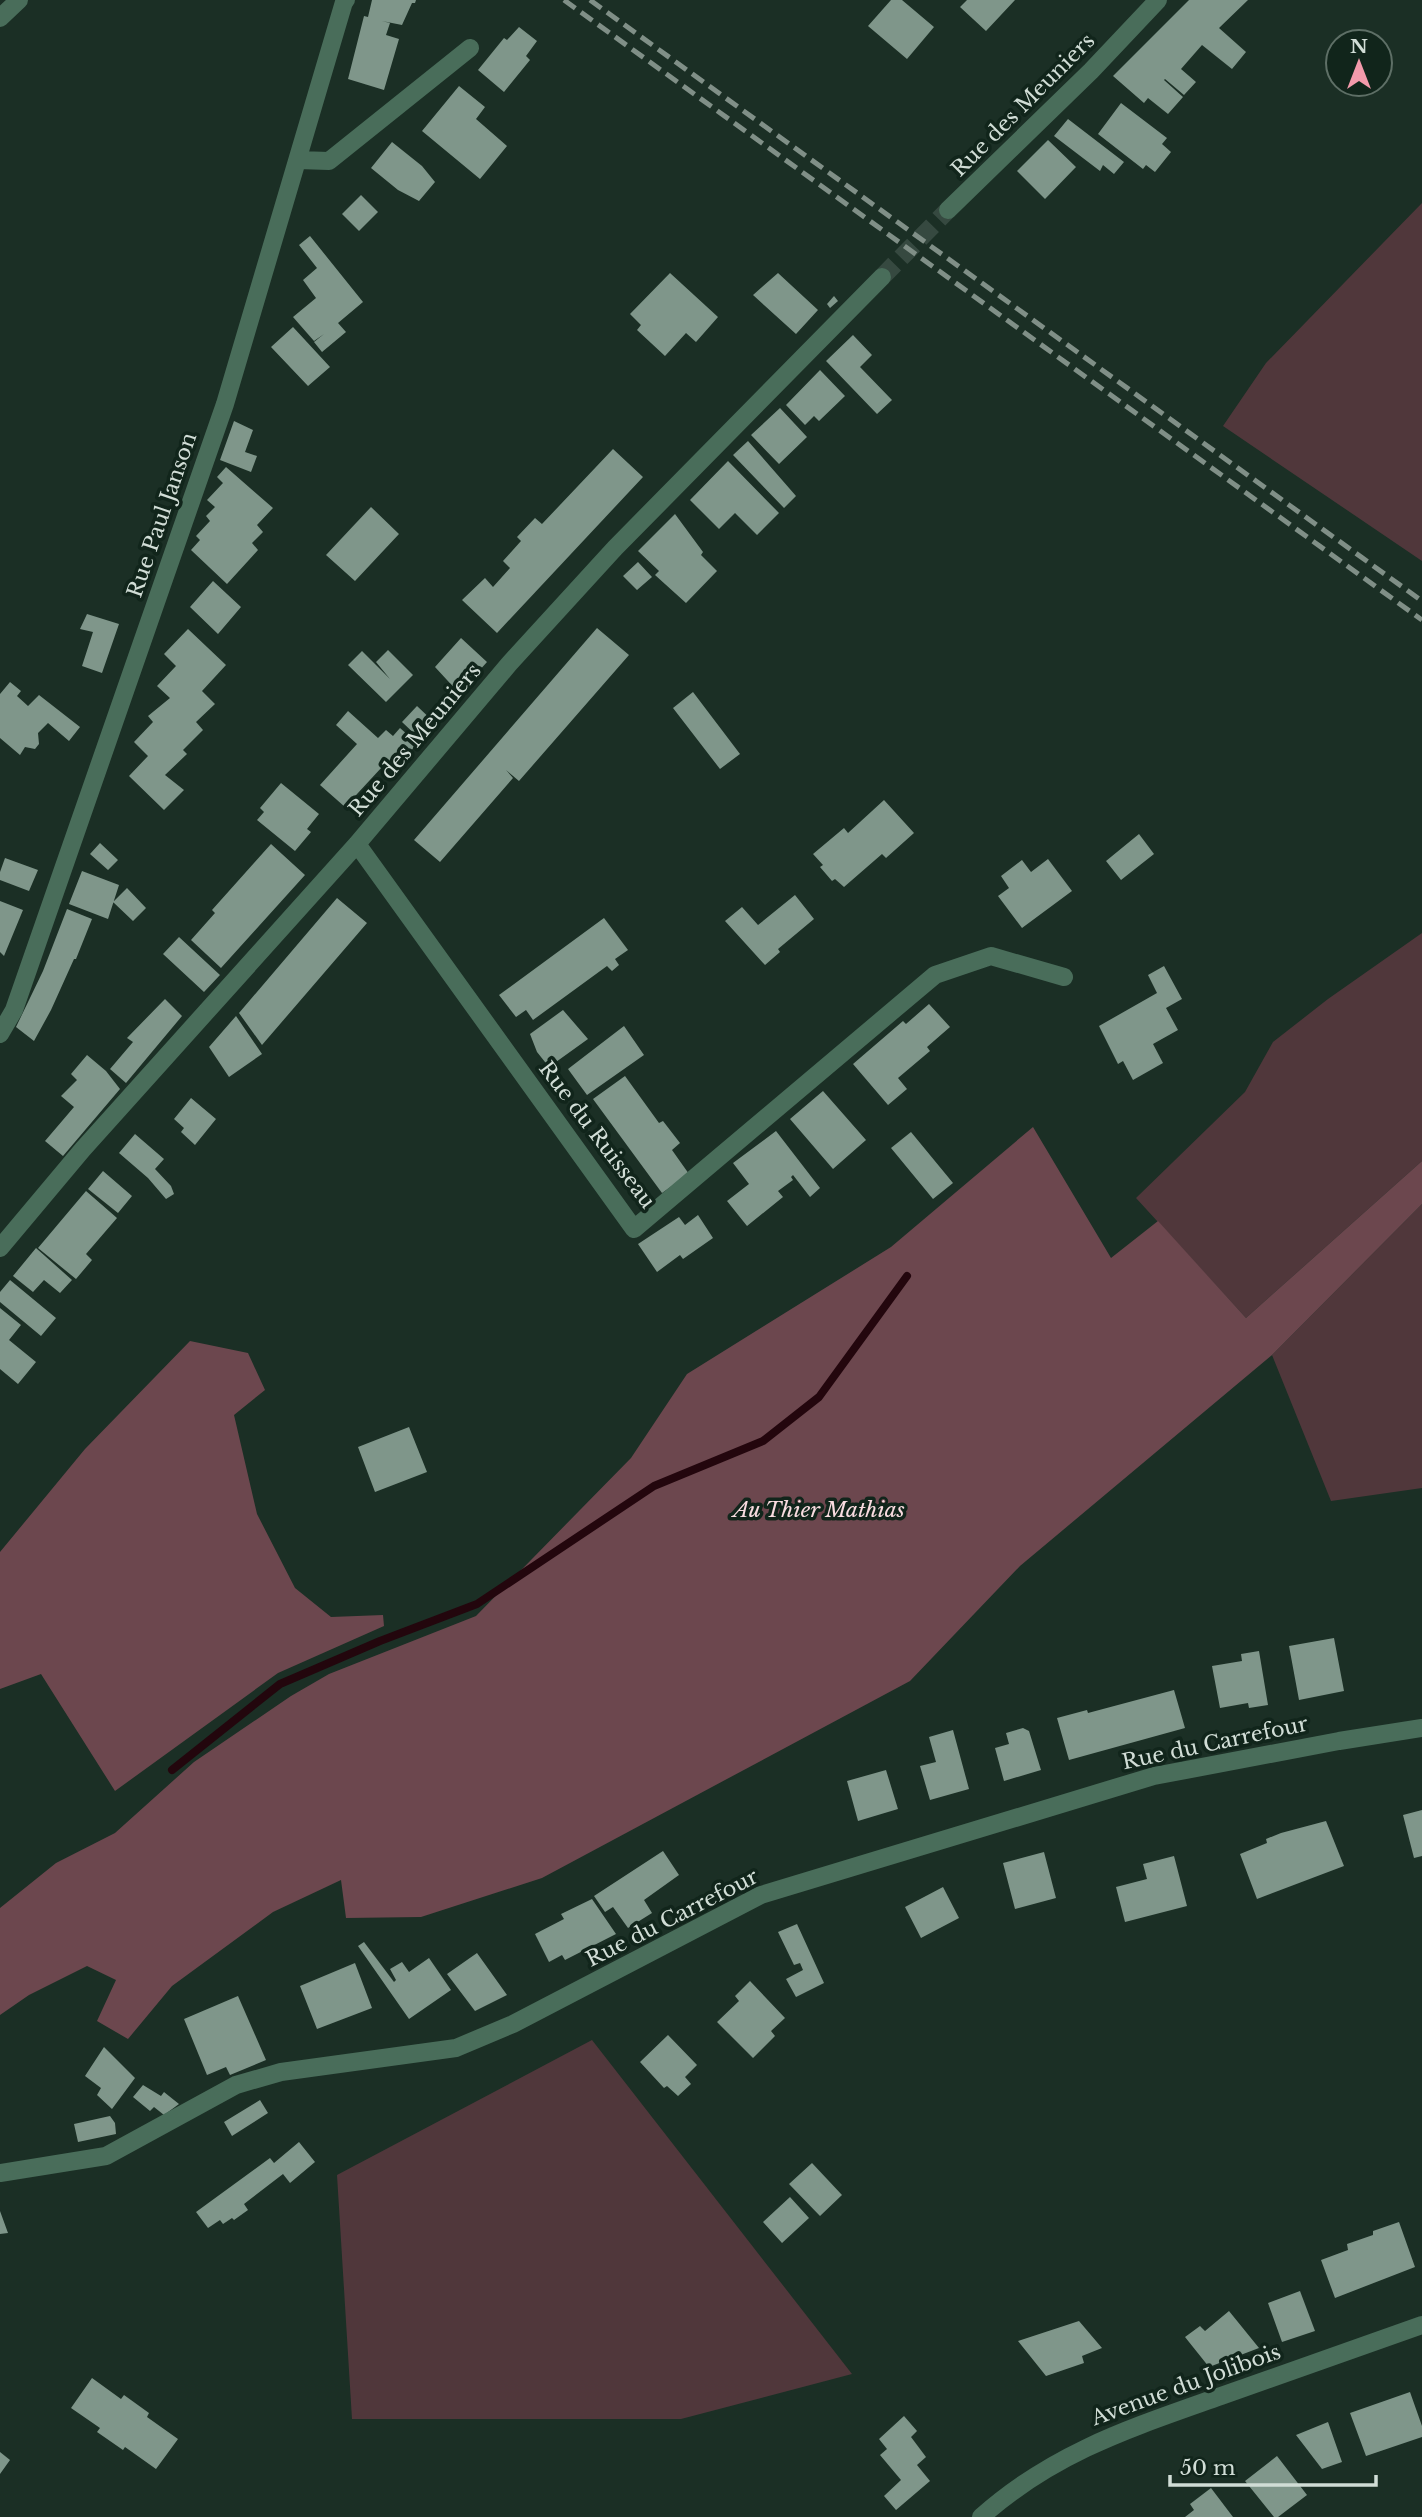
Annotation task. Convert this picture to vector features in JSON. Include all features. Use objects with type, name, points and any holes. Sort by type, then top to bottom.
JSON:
[{"type":"street","points":[[0,18],[19,0]]},
{"type":"street","name":"Rue des Meuniers","points":[[948,211],[1091,71],[1158,0]]},
{"type":"street","name":"Rue Paul Janson","points":[[0,1034],[14,1010],[225,404],[344,1]]},
{"type":"street","points":[[298,160],[328,161],[470,48]]},
{"type":"street","name":"Rue des Meuniers","points":[[0,1248],[83,1149],[357,844],[509,664],[597,568],[882,277]]},
{"type":"street","name":"Rue du Ruisseau","points":[[357,844],[634,1229],[935,975],[991,956],[1064,977]]},
{"type":"street","name":"Rue du Carrefour","points":[[0,2173],[106,2156],[236,2085],[281,2072],[456,2048],[513,2024],[761,1895],[1154,1776],[1422,1728]]},
{"type":"street","name":"Avenue du Jolibois","points":[[981,2517],[1034,2476],[1075,2452],[1117,2433],[1422,2325]]},
{"type":"shaded area","points":[[1422,203],[1422,561],[1223,426],[1266,363]]},
{"type":"shaded area","points":[[1422,933],[1422,1161],[1246,1318],[1136,1198],[1245,1092],[1273,1042],[1328,999]]},
{"type":"shaded area","points":[[1422,1204],[1422,1488],[1331,1501],[1272,1355]]},
{"type":"shaded area","points":[[592,2040],[852,2374],[681,2419],[352,2419],[337,2175]]},
{"type":"green space","name":"Au Thier Mathias","points":[[1033,1127],[1111,1258],[1158,1221],[1246,1318],[1422,1161],[1422,1204],[1272,1355],[1020,1566],[910,1681],[542,1878],[421,1917],[346,1918],[341,1880],[273,1912],[172,1986],[128,2039],[97,2021],[116,1980],[87,1966],[29,1995],[0,2015],[0,1908],[56,1863],[115,1833],[194,1762],[291,1696],[329,1674],[476,1616],[631,1458],[687,1374],[891,1247]]},
{"type":"green space","points":[[190,1341],[248,1353],[265,1390],[234,1415],[257,1514],[295,1588],[331,1617],[383,1615],[384,1626],[278,1673],[115,1791],[41,1674],[0,1689],[0,1552],[85,1449]]},
{"type":"building","points":[[372,0],[416,0],[402,25],[382,21],[390,23],[386,35],[399,39],[384,90],[348,79],[364,16],[368,17]]},
{"type":"building","points":[[891,0],[902,0],[934,27],[907,59],[868,26]]},
{"type":"building","points":[[967,0],[1015,0],[986,31],[960,7]]},
{"type":"building","points":[[1189,0],[1248,0],[1219,28],[1246,52],[1232,69],[1202,45],[1181,69],[1196,82],[1184,95],[1164,80],[1183,97],[1168,114],[1148,98],[1144,103],[1113,76]]},
{"type":"building","points":[[519,27],[537,41],[526,56],[530,60],[504,92],[478,70],[504,38],[507,40]]},
{"type":"building","points":[[459,86],[485,107],[476,119],[507,146],[480,179],[422,131]]},
{"type":"building","points":[[1121,103],[1167,138],[1162,144],[1171,152],[1155,172],[1146,165],[1143,169],[1098,134]]},
{"type":"building","points":[[1068,119],[1124,162],[1114,174],[1103,165],[1100,171],[1054,136]]},
{"type":"building","points":[[1048,140],[1076,167],[1045,199],[1017,171]]},
{"type":"building","points":[[392,142],[422,166],[435,182],[419,201],[398,190],[371,168]]},
{"type":"building","points":[[361,195],[378,212],[359,231],[342,214]]},
{"type":"building","points":[[310,236],[363,302],[338,323],[346,332],[322,352],[314,342],[324,334],[314,341],[293,317],[316,298],[303,280],[317,268],[299,245]]},
{"type":"building","points":[[670,273],[718,317],[696,342],[686,333],[665,356],[637,330],[641,325],[630,314]]},
{"type":"building","points":[[778,273],[818,310],[796,334],[753,295]]},
{"type":"building","points":[[834,296],[838,301],[830,308],[827,304]]},
{"type":"building","points":[[293,327],[330,367],[308,386],[271,347]]},
{"type":"building","points":[[853,335],[872,355],[860,367],[892,400],[877,414],[826,361]]},
{"type":"building","points":[[820,370],[845,396],[819,421],[814,416],[805,425],[786,405]]},
{"type":"building","points":[[780,408],[807,437],[779,464],[751,435]]},
{"type":"building","points":[[234,421],[253,430],[245,452],[257,456],[251,472],[220,460]]},
{"type":"building","points":[[748,441],[796,496],[784,508],[733,455]]},
{"type":"building","points":[[613,449],[643,477],[497,633],[462,600],[485,578],[493,587],[510,568],[503,561],[521,541],[517,537],[535,518],[542,524]]},
{"type":"building","points":[[728,461],[779,513],[757,535],[735,513],[719,529],[690,500]]},
{"type":"building","points":[[226,467],[273,508],[257,525],[263,532],[252,543],[258,550],[227,584],[191,550],[200,540],[196,536],[210,521],[206,516],[215,507],[207,500],[223,483],[217,477]]},
{"type":"building","points":[[371,507],[399,534],[355,581],[326,555]]},
{"type":"building","points":[[675,514],[703,552],[701,555],[717,571],[686,603],[655,575],[659,571],[638,551]]},
{"type":"building","points":[[638,562],[652,577],[637,590],[623,576]]},
{"type":"building","points":[[213,581],[241,607],[218,634],[190,607]]},
{"type":"building","points":[[87,614],[119,624],[102,673],[82,666],[93,632],[80,629]]},
{"type":"building","points":[[597,628],[629,655],[519,781],[506,770],[513,778],[440,862],[414,840]]},
{"type":"building","points":[[188,629],[226,665],[202,691],[215,704],[196,722],[203,730],[183,750],[187,754],[165,775],[184,790],[164,810],[129,776],[148,756],[134,742],[153,722],[148,716],[170,698],[157,686],[176,666],[164,654]]},
{"type":"building","points":[[461,638],[487,662],[459,693],[435,667]]},
{"type":"building","points":[[388,650],[413,675],[386,702],[348,665],[362,651],[390,679],[376,662]]},
{"type":"building","points":[[10,682],[21,691],[17,696],[28,706],[39,695],[80,727],[69,741],[48,723],[38,733],[39,744],[35,749],[25,747],[20,755],[0,738],[0,694]]},
{"type":"building","points":[[693,692],[740,754],[720,769],[673,708]]},
{"type":"building","points":[[417,706],[436,724],[421,740],[402,722]]},
{"type":"building","points":[[348,711],[378,738],[386,730],[393,736],[400,728],[417,743],[392,776],[382,767],[345,807],[320,785],[357,744],[336,725]]},
{"type":"building","points":[[281,783],[319,814],[307,829],[311,832],[295,851],[257,820],[264,812],[260,808]]},
{"type":"building","points":[[884,800],[914,833],[886,858],[882,854],[844,887],[835,879],[832,881],[813,854],[844,828],[848,833]]},
{"type":"building","points":[[1139,834],[1154,854],[1121,880],[1106,861]]},
{"type":"building","points":[[100,843],[118,860],[108,870],[90,854]]},
{"type":"building","points":[[271,844],[305,875],[221,968],[191,940],[215,913],[212,910]]},
{"type":"building","points":[[5,858],[38,870],[29,891],[0,880]]},
{"type":"building","points":[[1048,859],[1072,891],[1022,928],[998,896],[1009,888],[1001,876],[1022,860],[1031,872]]},
{"type":"building","points":[[82,871],[119,885],[108,919],[69,904]]},
{"type":"building","points":[[127,888],[146,908],[133,921],[113,902]]},
{"type":"building","points":[[795,895],[814,919],[778,949],[780,952],[765,965],[725,921],[742,907],[758,925]]},
{"type":"building","points":[[337,898],[367,923],[262,1045],[239,1013]]},
{"type":"building","points":[[0,901],[23,910],[4,956],[0,952]]},
{"type":"building","points":[[67,909],[92,919],[76,959],[34,1041],[16,1027],[43,971]]},
{"type":"building","points":[[604,918],[628,950],[615,959],[619,965],[612,971],[607,966],[533,1020],[526,1010],[516,1017],[499,995]]},
{"type":"building","points":[[179,937],[220,975],[204,992],[163,954]]},
{"type":"building","points":[[1164,966],[1182,999],[1166,1008],[1178,1030],[1153,1044],[1163,1063],[1133,1080],[1123,1061],[1118,1064],[1099,1026],[1157,993],[1148,975]]},
{"type":"building","points":[[165,999],[182,1016],[126,1083],[110,1069],[133,1042],[127,1038]]},
{"type":"building","points":[[929,1004],[950,1027],[927,1047],[930,1051],[898,1078],[907,1089],[888,1105],[853,1064],[903,1021],[906,1024]]},
{"type":"building","points":[[563,1010],[588,1039],[549,1067],[537,1052],[530,1034]]},
{"type":"building","points":[[236,1016],[262,1054],[229,1077],[209,1047]]},
{"type":"building","points":[[624,1026],[644,1055],[587,1095],[568,1069]]},
{"type":"building","points":[[87,1055],[106,1071],[120,1089],[63,1156],[45,1141],[74,1107],[61,1096],[77,1080],[71,1074]]},
{"type":"building","points":[[625,1076],[659,1123],[663,1121],[680,1143],[672,1150],[689,1174],[662,1193],[593,1099]]},
{"type":"building","points":[[823,1091],[866,1140],[833,1169],[790,1119]]},
{"type":"building","points":[[191,1098],[216,1119],[195,1145],[181,1132],[184,1128],[174,1119]]},
{"type":"building","points":[[776,1131],[820,1188],[810,1197],[793,1175],[793,1180],[778,1191],[783,1197],[747,1226],[727,1201],[749,1184],[733,1163]]},
{"type":"building","points":[[911,1132],[953,1183],[933,1199],[891,1148]]},
{"type":"building","points":[[135,1134],[164,1159],[155,1169],[171,1186],[174,1194],[166,1199],[148,1178],[119,1153]]},
{"type":"building","points":[[103,1171],[132,1196],[118,1213],[88,1189]]},
{"type":"building","points":[[86,1191],[117,1218],[86,1254],[92,1260],[76,1279],[38,1248]]},
{"type":"building","points":[[698,1215],[713,1238],[683,1259],[680,1255],[657,1272],[638,1244],[679,1217],[685,1225]]},
{"type":"building","points":[[36,1248],[72,1280],[60,1293],[44,1280],[33,1292],[13,1276]]},
{"type":"building","points":[[10,1280],[56,1318],[41,1336],[0,1302],[0,1292]]},
{"type":"building","points":[[0,1308],[21,1325],[9,1340],[36,1362],[18,1384],[0,1369]]},
{"type":"building","points":[[409,1427],[427,1472],[375,1492],[358,1447]]},
{"type":"building","points":[[1334,1638],[1344,1691],[1299,1700],[1289,1646]]},
{"type":"building","points":[[1259,1651],[1268,1705],[1249,1708],[1248,1703],[1220,1708],[1212,1666],[1242,1661],[1241,1654]]},
{"type":"building","points":[[1174,1690],[1185,1728],[1069,1760],[1057,1718],[1087,1710],[1088,1713]]},
{"type":"building","points":[[1023,1728],[1029,1731],[1041,1770],[1004,1781],[995,1748],[1009,1744],[1006,1733]]},
{"type":"building","points":[[953,1730],[969,1789],[930,1800],[920,1766],[936,1762],[929,1737]]},
{"type":"building","points":[[886,1770],[898,1809],[858,1821],[847,1781]]},
{"type":"building","points":[[1422,1810],[1422,1856],[1414,1858],[1403,1815]]},
{"type":"building","points":[[1326,1821],[1344,1866],[1257,1899],[1240,1854],[1267,1843],[1266,1839],[1281,1833]]},
{"type":"building","points":[[663,1851],[679,1875],[644,1900],[652,1913],[628,1928],[613,1907],[605,1912],[594,1896]]},
{"type":"building","points":[[1044,1852],[1056,1898],[1015,1909],[1003,1863]]},
{"type":"building","points":[[1174,1856],[1187,1906],[1125,1922],[1116,1887],[1147,1879],[1143,1864]]},
{"type":"building","points":[[943,1887],[959,1918],[921,1938],[905,1907]]},
{"type":"building","points":[[592,1899],[616,1934],[565,1960],[562,1955],[549,1962],[535,1934],[564,1919],[561,1914]]},
{"type":"building","points":[[797,1924],[824,1983],[796,1997],[786,1979],[803,1970],[800,1963],[794,1965],[778,1932]]},
{"type":"building","points":[[364,1942],[394,1982],[396,1980],[390,1969],[402,1962],[409,1972],[429,1958],[451,1990],[409,2019],[358,1946]]},
{"type":"building","points":[[477,1953],[507,1995],[475,2011],[447,1974]]},
{"type":"building","points":[[355,1963],[372,2008],[317,2029],[300,1986]]},
{"type":"building","points":[[750,1981],[785,2018],[771,2031],[775,2036],[753,2058],[717,2022],[739,2001],[735,1996]]},
{"type":"building","points":[[238,1996],[266,2060],[230,2075],[226,2067],[207,2075],[184,2019]]},
{"type":"building","points":[[668,2035],[697,2065],[685,2077],[691,2084],[678,2096],[667,2086],[664,2088],[640,2062]]},
{"type":"building","points":[[104,2047],[135,2078],[112,2109],[97,2095],[101,2088],[85,2076]]},
{"type":"building","points":[[143,2085],[161,2096],[164,2092],[179,2104],[164,2115],[154,2107],[150,2111],[133,2097]]},
{"type":"building","points":[[260,2100],[268,2113],[232,2136],[224,2122]]},
{"type":"building","points":[[110,2116],[115,2123],[116,2134],[78,2142],[74,2124]]},
{"type":"building","points":[[299,2142],[315,2162],[290,2183],[283,2174],[244,2204],[248,2210],[234,2220],[232,2218],[223,2224],[220,2220],[208,2228],[196,2212],[270,2158],[274,2163]]},
{"type":"building","points":[[812,2163],[842,2195],[820,2216],[789,2184]]},
{"type":"building","points":[[790,2197],[809,2218],[782,2243],[763,2222]]},
{"type":"building","points":[[0,2211],[8,2233],[0,2234]]},
{"type":"building","points":[[1399,2222],[1415,2267],[1335,2298],[1321,2260],[1348,2250],[1347,2244],[1373,2235],[1373,2231]]},
{"type":"building","points":[[1300,2291],[1315,2331],[1282,2342],[1268,2303]]},
{"type":"building","points":[[1229,2311],[1259,2348],[1209,2367],[1185,2337],[1200,2326],[1205,2331]]},
{"type":"building","points":[[1079,2321],[1102,2348],[1082,2356],[1084,2363],[1046,2376],[1018,2341]]},
{"type":"building","points":[[92,2378],[121,2399],[124,2395],[149,2413],[147,2417],[178,2439],[156,2469],[125,2447],[123,2450],[97,2432],[100,2428],[71,2408]]},
{"type":"building","points":[[1410,2392],[1422,2426],[1422,2437],[1366,2456],[1350,2413]]},
{"type":"building","points":[[904,2416],[917,2431],[911,2437],[926,2457],[917,2465],[930,2481],[896,2510],[884,2496],[901,2480],[880,2455],[887,2449],[879,2439]]},
{"type":"building","points":[[1328,2422],[1342,2462],[1322,2469],[1296,2435]]},
{"type":"building","points":[[0,2452],[10,2460],[0,2474]]},
{"type":"building","points":[[1277,2456],[1307,2495],[1278,2517],[1274,2517],[1245,2481]]},
{"type":"building","points":[[1211,2488],[1233,2517],[1185,2517],[1194,2510],[1190,2504]]},
{"type":"waterway","points":[[172,1770],[280,1684],[380,1641],[477,1604],[654,1486],[763,1441],[819,1397],[907,1276]]},
{"type":"tunnel","points":[[882,277],[948,210]]},
{"type":"railway","points":[[564,0],[1422,620]]},
{"type":"railway","points":[[590,0],[1422,601]]}]
